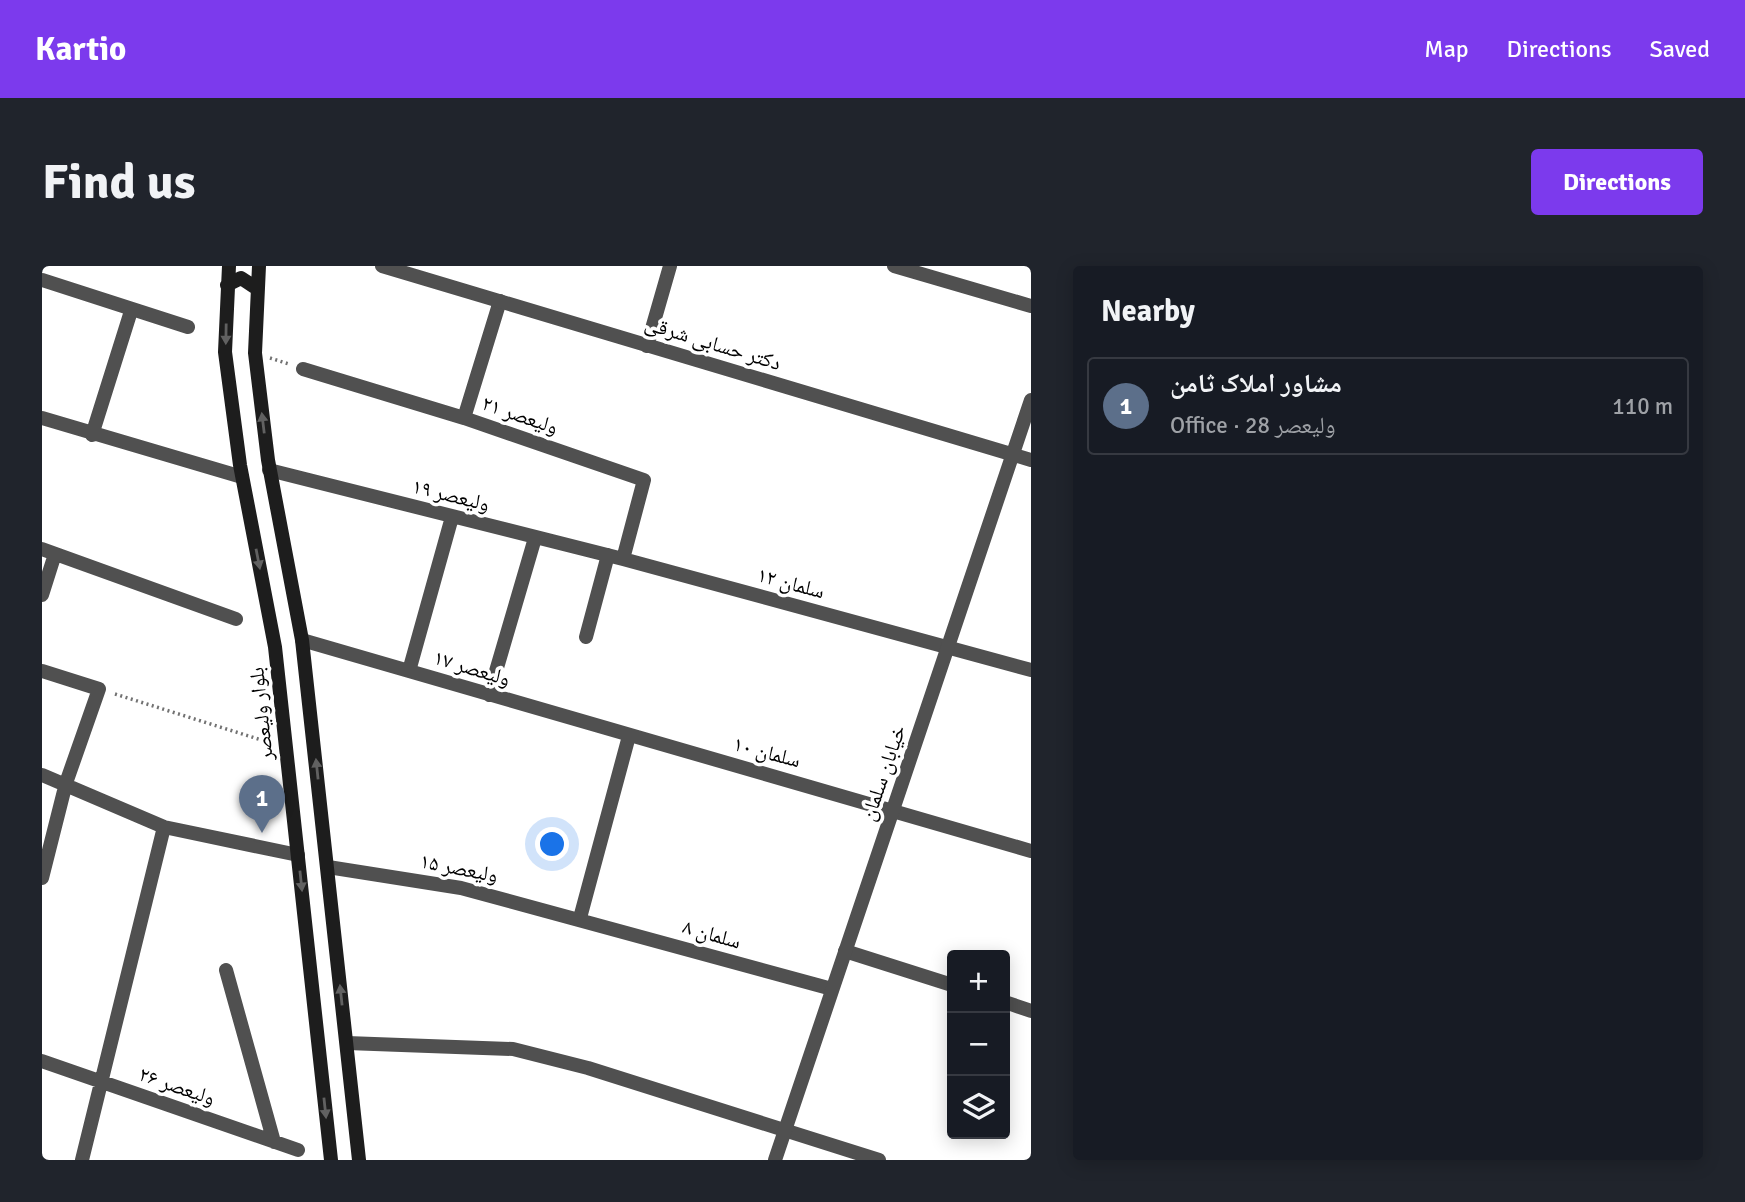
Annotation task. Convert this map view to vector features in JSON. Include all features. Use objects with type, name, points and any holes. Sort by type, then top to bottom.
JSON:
[{"type":"main road","name":"بلوار ولیعصر","points":[[229,266],[225,352],[242,477],[275,647],[331,1160]]},
{"type":"main road","points":[[258,266],[255,353],[270,470],[302,640],[359,1160]]},
{"type":"main road","points":[[227,285],[241,278],[256,288]]},
{"type":"street","name":"دکتر حسابی شرقی","points":[[382,266],[1031,460]]},
{"type":"street","points":[[647,345],[670,266]]},
{"type":"street","points":[[894,266],[1031,306]]},
{"type":"street","points":[[42,281],[188,327]]},
{"type":"street","points":[[464,418],[500,301]]},
{"type":"street","points":[[92,435],[131,311]]},
{"type":"street","name":"ولیعصر ۲۱","points":[[303,369],[464,418],[644,480],[623,559]]},
{"type":"street","name":"خیابان سلمان","points":[[775,1160],[1031,400]]},
{"type":"street","points":[[42,418],[92,435],[242,477]]},
{"type":"street","name":"ولیعصر ۱۹","points":[[270,470],[623,559]]},
{"type":"street","points":[[409,671],[452,517]]},
{"type":"street","points":[[489,695],[535,538]]},
{"type":"street","points":[[42,595],[49,552],[236,619]]},
{"type":"street","points":[[586,637],[608,555]]},
{"type":"street","name":"سلمان ۱۲","points":[[623,559],[1031,670]]},
{"type":"street","name":"ولیعصر ۱۷","points":[[302,640],[629,736]]},
{"type":"street","points":[[42,671],[99,689],[66,783],[42,878]]},
{"type":"street","points":[[580,918],[629,736]]},
{"type":"street","name":"سلمان ۱۰","points":[[629,736],[893,809],[1031,851]]},
{"type":"street","points":[[42,775],[164,827],[298,855]]},
{"type":"street","points":[[82,1160],[164,827]]},
{"type":"street","name":"ولیعصر ۱۵","points":[[328,867],[461,888],[580,918]]},
{"type":"street","name":"سلمان ۸","points":[[580,918],[832,989]]},
{"type":"street","points":[[845,951],[947,983]]},
{"type":"street","points":[[226,970],[274,1142]]},
{"type":"street","points":[[1010,1004],[1031,1011]]},
{"type":"street","points":[[347,1043],[513,1049],[588,1068],[879,1160]]},
{"type":"street","name":"ولیعصر ۲۶","points":[[42,1061],[298,1150]]},
{"type":"path","points":[[255,353],[303,369]]},
{"type":"path","points":[[99,689],[286,748]]},
{"type":"place","name":"مشاور املاک ثامن","points":[[262,833]]}]
